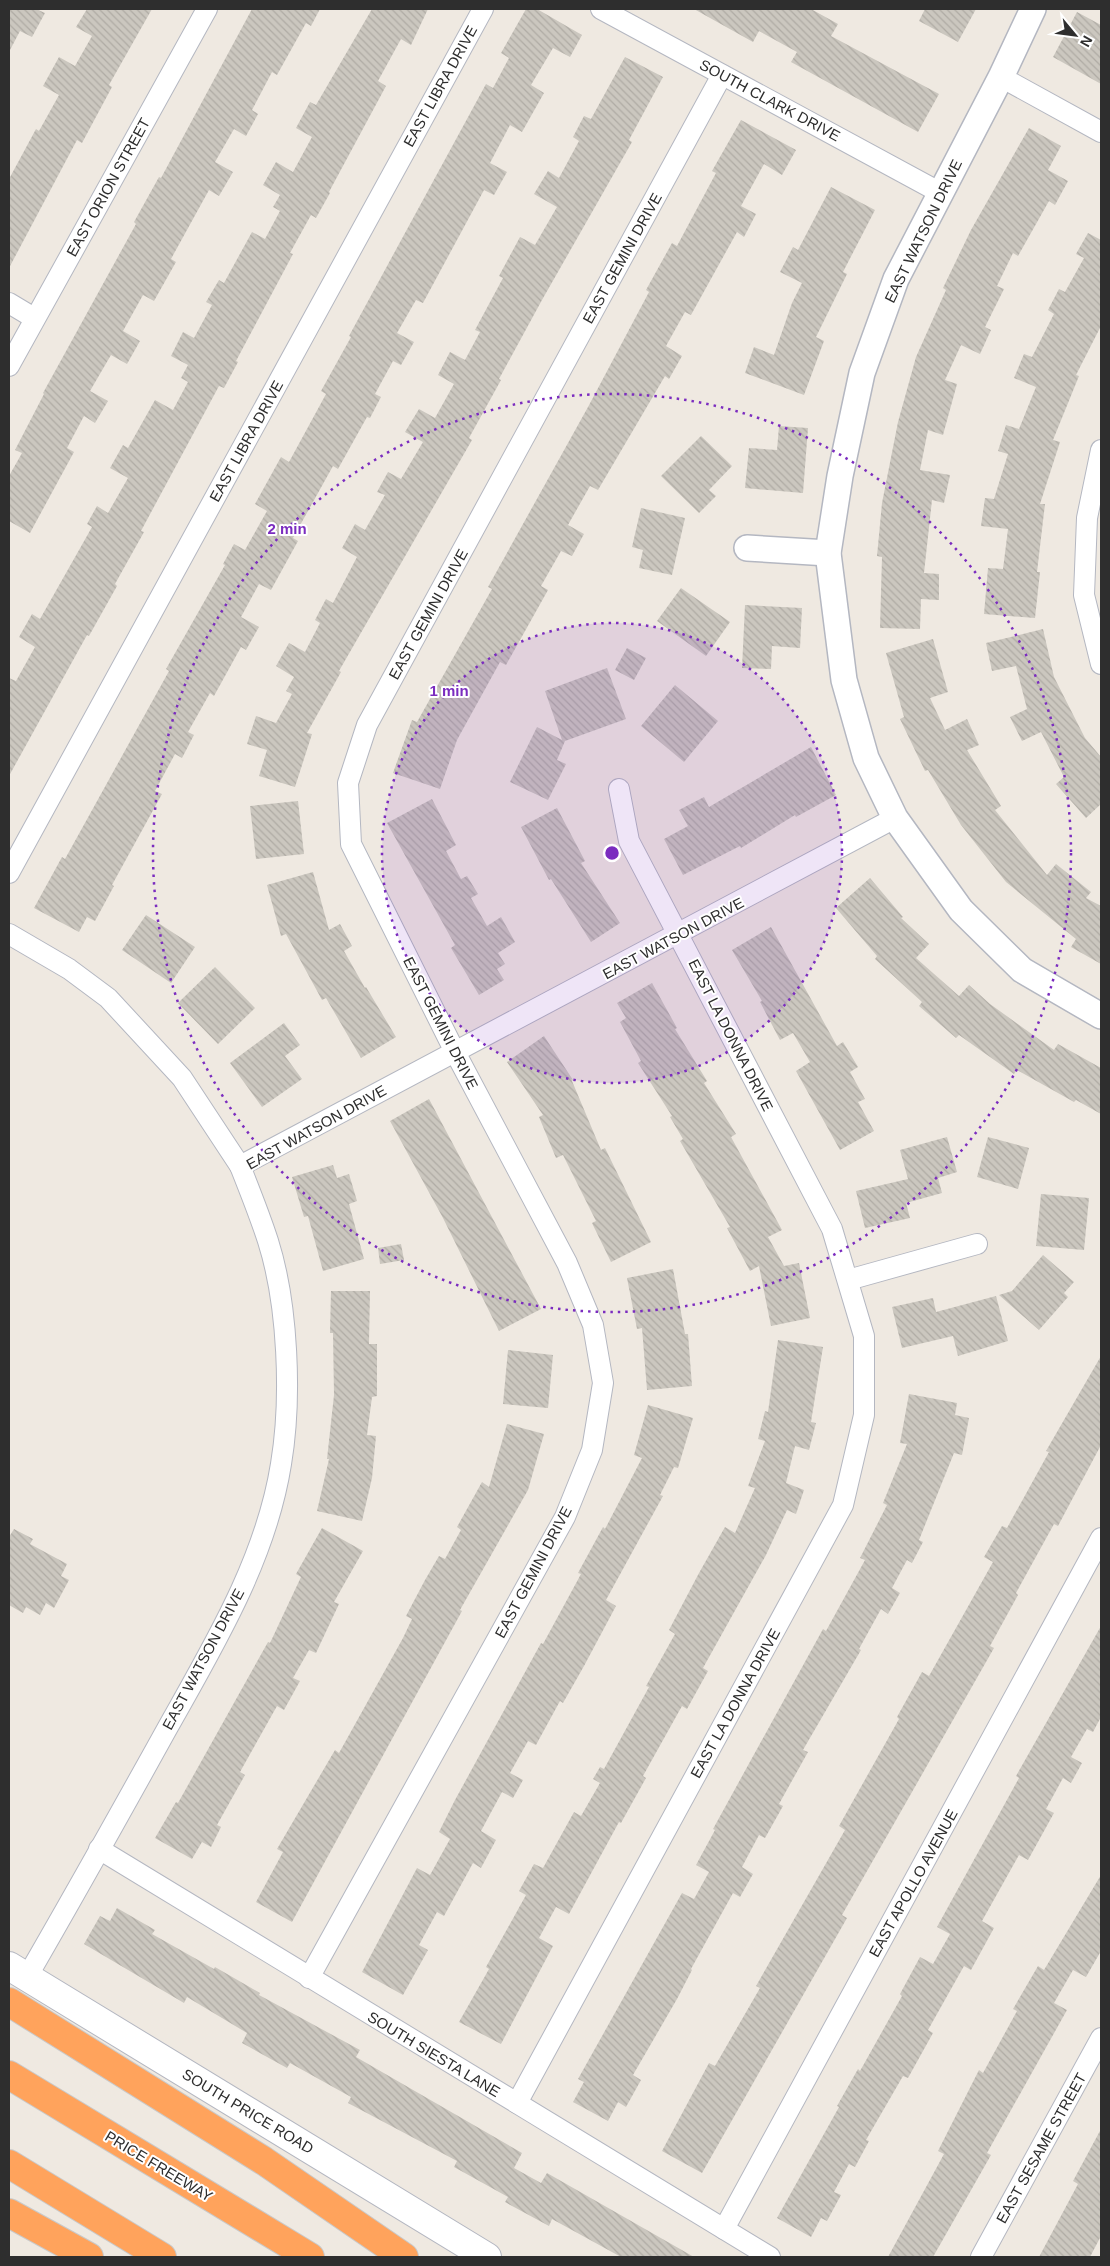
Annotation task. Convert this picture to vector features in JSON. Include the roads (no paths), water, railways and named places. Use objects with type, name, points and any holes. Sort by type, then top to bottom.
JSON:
[{"type":"highway","points":[[9,2002],[264,2161],[404,2257]]},
{"type":"highway","name":"PRICE FREEWAY","points":[[9,2075],[310,2257]]},
{"type":"highway","points":[[9,2164],[162,2257]]},
{"type":"highway","points":[[9,2213],[89,2257]]},
{"type":"main road","name":"SOUTH PRICE ROAD","points":[[18,1971],[487,2257]]},
{"type":"street","name":"EAST ORION STREET","points":[[9,366],[207,9]]},
{"type":"street","name":"EAST LIBRA DRIVE","points":[[9,873],[483,9]]},
{"type":"street","name":"SOUTH CLARK DRIVE","points":[[601,9],[939,192]]},
{"type":"street","name":"EAST WATSON DRIVE","points":[[18,1971],[99,1849],[235,1604],[260,1539],[281,1464],[287,1388],[284,1318],[268,1242],[240,1166],[679,935],[895,818],[866,758],[844,680],[828,553],[840,476],[862,373],[896,279],[939,192],[1001,77],[1033,9]]},
{"type":"street","name":"EAST GEMINI DRIVE","points":[[310,1978],[565,1517],[592,1450],[603,1383],[593,1325],[567,1263],[455,1052],[350,844],[348,783],[367,725],[722,75]]},
{"type":"street","points":[[1001,77],[1101,132]]},
{"type":"street","points":[[9,303],[34,318]]},
{"type":"street","points":[[1101,450],[1087,518],[1084,595],[1101,664]]},
{"type":"street","points":[[747,548],[828,553]]},
{"type":"street","name":"EAST LA DONNA DRIVE","points":[[517,2103],[843,1506],[864,1415],[864,1336],[832,1229],[629,841],[619,789]]},
{"type":"street","points":[[895,818],[962,910],[1022,970],[1101,1016]]},
{"type":"street","points":[[9,934],[69,969],[108,998],[182,1078],[240,1166]]},
{"type":"street","points":[[848,1280],[977,1244]]},
{"type":"street","name":"EAST APOLLO AVENUE","points":[[724,2229],[1101,1538]]},
{"type":"street","name":"SOUTH SIESTA LANE","points":[[99,1849],[770,2257]]},
{"type":"street","name":"EAST SESAME STREET","points":[[981,2257],[1101,2038]]}]
